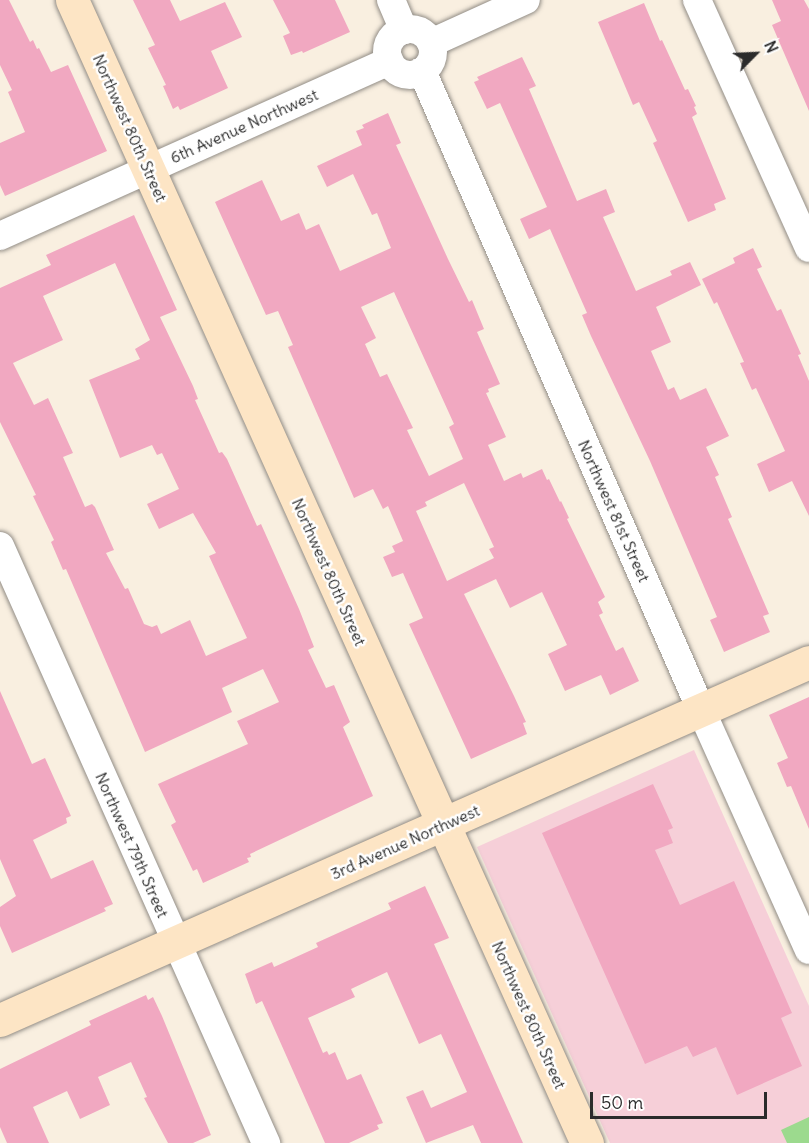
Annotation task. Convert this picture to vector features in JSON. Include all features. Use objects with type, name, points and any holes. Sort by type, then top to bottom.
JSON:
[{"type":"street","name":"Northwest 80th Street","points":[[72,0],[587,1143]]},
{"type":"street","points":[[391,0],[405,30]]},
{"type":"street","points":[[431,43],[526,0]]},
{"type":"street","points":[[697,0],[809,248]]},
{"type":"street","points":[[405,30],[421,32],[431,43],[432,58],[422,71],[410,75],[402,74],[389,62],[389,43],[398,32],[405,30]]},
{"type":"street","name":"6th Avenue Northwest","points":[[0,236],[389,62]]},
{"type":"street","name":"Northwest 81st Street","points":[[422,71],[701,710],[809,950]]},
{"type":"street","name":"Northwest 79th Street","points":[[0,546],[266,1143]]},
{"type":"street","name":"3rd Avenue Northwest","points":[[0,1020],[809,662]]},
{"type":"shaded area","points":[[694,750],[809,1006],[809,1143],[610,1143],[477,847]]},
{"type":"green space","points":[[809,1117],[809,1143],[787,1143],[781,1130]]},
{"type":"building","points":[[0,0],[9,0],[30,42],[33,40],[37,49],[39,48],[51,72],[68,65],[107,151],[5,196],[0,185],[0,143],[25,132],[8,92],[12,90],[0,65]]},
{"type":"building","points":[[133,0],[170,0],[180,21],[225,2],[242,37],[211,51],[228,88],[180,110],[178,106],[173,109],[163,86],[166,85],[148,48],[155,45]]},
{"type":"building","points":[[273,0],[335,0],[350,32],[303,53],[302,51],[291,55],[283,36],[290,33]]},
{"type":"building","points":[[772,0],[804,0],[809,9],[809,111],[772,25],[781,21]]},
{"type":"building","points":[[644,3],[660,41],[662,40],[685,90],[688,89],[696,106],[694,107],[697,114],[692,117],[726,199],[714,204],[716,210],[688,222],[653,143],[657,141],[639,102],[633,105],[598,22]]},
{"type":"building","points":[[522,57],[536,86],[529,89],[577,201],[606,189],[615,212],[603,217],[636,291],[672,275],[670,271],[690,262],[701,285],[656,307],[671,342],[651,351],[668,390],[674,387],[680,400],[706,388],[729,436],[706,447],[719,475],[715,477],[732,517],[728,519],[769,614],[763,616],[770,632],[724,652],[710,620],[717,617],[650,461],[591,336],[582,315],[587,313],[550,229],[529,239],[520,219],[547,207],[500,103],[487,109],[474,82],[479,80],[477,77]]},
{"type":"building","points":[[388,113],[401,143],[396,145],[448,259],[469,302],[472,300],[484,329],[477,332],[500,384],[488,389],[489,392],[486,393],[506,437],[488,445],[504,481],[521,473],[523,478],[542,469],[547,480],[549,479],[605,597],[598,602],[603,613],[599,615],[616,651],[623,647],[639,681],[610,695],[601,675],[565,691],[548,654],[567,645],[542,592],[510,608],[496,579],[464,594],[526,722],[523,723],[527,734],[471,759],[409,624],[423,618],[403,573],[392,577],[383,557],[395,552],[392,546],[403,541],[388,506],[383,509],[373,489],[354,498],[288,347],[293,345],[278,311],[266,315],[215,202],[262,180],[281,221],[299,213],[306,230],[319,224],[340,271],[391,248],[377,213],[372,215],[353,174],[327,187],[317,166],[362,145],[356,131],[364,128],[362,125]],"holes":[[[394,292],[454,424],[449,427],[463,459],[429,476],[407,430],[413,428],[387,374],[380,377],[365,344],[376,338],[361,307]],[[464,483],[494,547],[489,549],[494,558],[447,581],[416,511],[427,506],[425,502]]]},
{"type":"building","points":[[134,215],[177,310],[160,317],[193,386],[198,399],[195,400],[219,453],[222,452],[227,459],[257,526],[261,524],[299,609],[314,647],[308,650],[326,688],[334,685],[350,722],[343,727],[373,796],[250,854],[251,857],[247,858],[249,862],[203,883],[197,869],[193,871],[171,825],[176,822],[158,784],[248,744],[237,721],[279,702],[263,669],[222,688],[232,712],[145,752],[66,569],[63,570],[51,542],[54,540],[33,496],[36,495],[0,422],[0,288],[51,265],[46,255]],"holes":[[[115,263],[150,340],[135,349],[140,359],[89,380],[120,458],[152,445],[157,455],[162,453],[179,489],[147,504],[159,529],[193,513],[216,553],[209,556],[247,638],[206,656],[190,620],[161,634],[157,625],[152,627],[144,624],[128,588],[125,589],[106,553],[114,550],[95,507],[92,504],[85,507],[63,457],[73,453],[48,398],[34,405],[13,363],[63,340],[43,296]]]},
{"type":"building","points":[[753,248],[762,267],[757,269],[777,311],[781,309],[801,354],[798,355],[809,381],[809,516],[792,481],[769,492],[757,464],[785,451],[756,388],[752,390],[740,363],[744,362],[717,302],[714,304],[702,279],[735,263],[733,258]]},
{"type":"building","points":[[0,691],[32,764],[45,758],[71,816],[66,818],[67,823],[33,840],[51,879],[93,860],[113,904],[104,908],[106,911],[12,953],[0,926],[0,907],[16,896],[0,859]]},
{"type":"building","points":[[809,697],[809,829],[791,786],[787,787],[777,763],[788,758],[769,715]]},
{"type":"building","points":[[653,784],[673,828],[668,830],[673,843],[655,850],[680,905],[734,881],[792,1013],[781,1018],[802,1066],[737,1095],[716,1047],[693,1057],[687,1046],[645,1064],[542,833]]},
{"type":"building","points":[[425,886],[449,938],[434,944],[523,1143],[481,1143],[473,1125],[426,1143],[406,1097],[423,1090],[431,1108],[467,1092],[441,1034],[419,1044],[387,972],[351,989],[355,997],[308,1018],[323,1053],[327,1051],[329,1055],[335,1052],[347,1080],[361,1074],[383,1123],[377,1125],[379,1129],[349,1143],[325,1143],[262,1001],[256,1004],[245,974],[272,962],[274,967],[318,947],[316,943],[391,909],[388,903]]},
{"type":"building","points":[[146,995],[148,1000],[153,997],[162,1016],[211,1135],[193,1143],[168,1143],[144,1098],[147,1097],[131,1062],[98,1077],[110,1105],[80,1119],[67,1091],[33,1107],[49,1143],[7,1143],[0,1127],[0,1069],[91,1025],[89,1021]]}]
